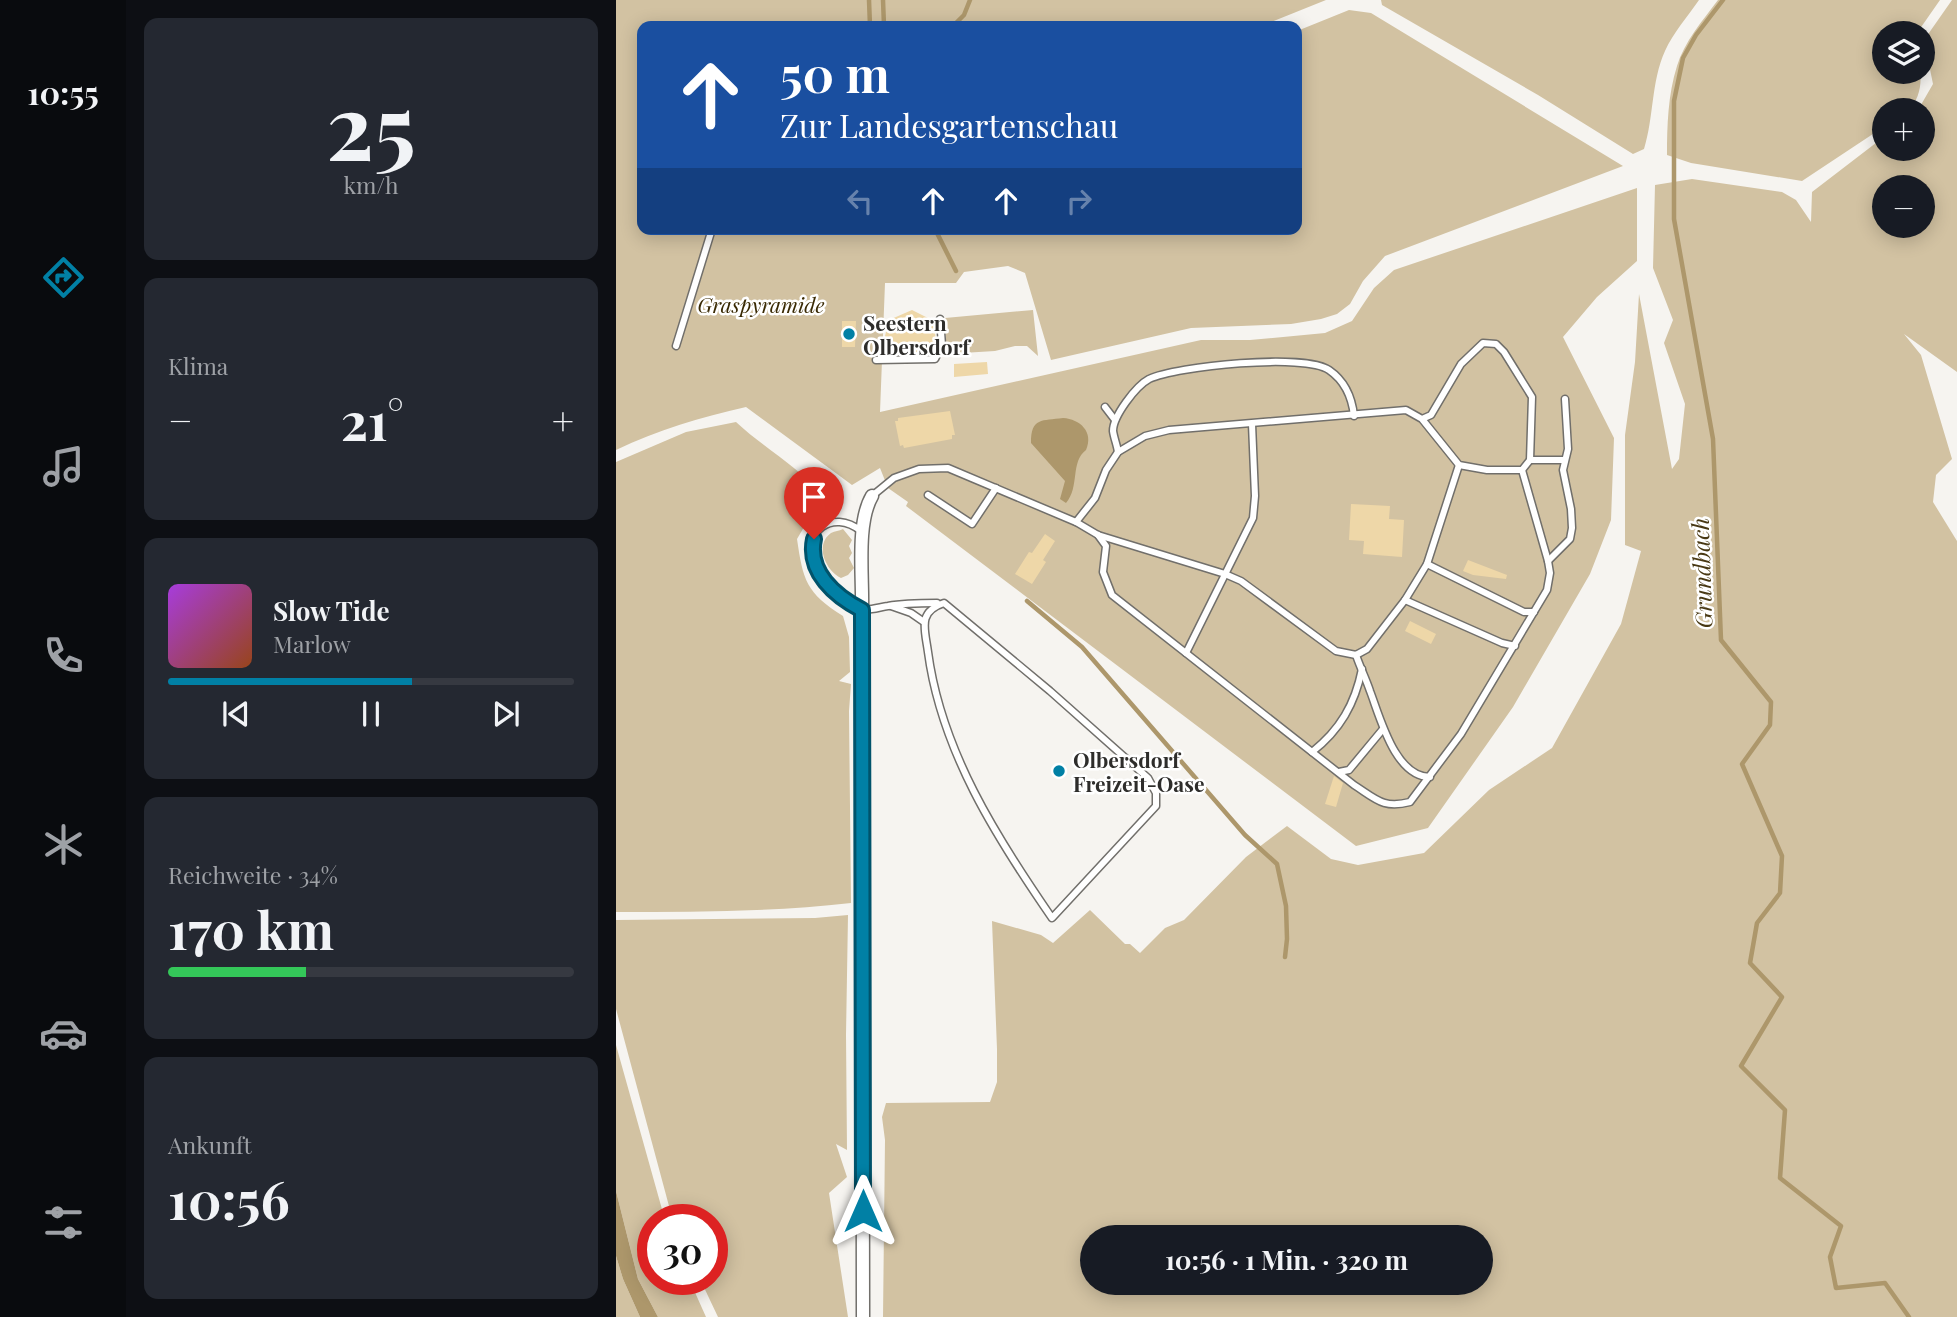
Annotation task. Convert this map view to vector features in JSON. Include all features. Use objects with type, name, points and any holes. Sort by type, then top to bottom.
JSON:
[{"type":"street","points":[[863,1317],[862,610],[865,507],[872,496]]},
{"type":"lane","points":[[676,346],[710,235]]},
{"type":"lane","points":[[876,360],[935,359],[942,345],[940,319]]},
{"type":"lane","points":[[1422,419],[1431,415],[1461,364],[1474,349],[1483,343],[1496,344],[1504,352],[1532,397],[1530,460],[1522,470]]},
{"type":"lane","points":[[1118,452],[1113,430],[1115,420],[1132,394],[1147,380],[1182,370],[1263,362],[1314,363],[1329,370],[1346,387],[1354,416]]},
{"type":"lane","points":[[1548,561],[1570,539],[1572,528],[1563,470],[1568,433],[1565,399]]},
{"type":"lane","points":[[1105,407],[1115,420]]},
{"type":"lane","points":[[1076,522],[1095,498],[1106,470],[1118,452],[1145,436],[1169,430],[1406,410],[1422,419],[1459,464],[1487,470],[1522,470]]},
{"type":"lane","points":[[1186,653],[1253,518],[1255,496],[1252,424]]},
{"type":"lane","points":[[1530,460],[1564,460]]},
{"type":"lane","points":[[872,496],[894,478],[919,469],[948,468],[1076,522],[1098,535],[1225,573],[1241,581],[1336,651],[1356,654],[1367,649],[1405,600],[1427,564],[1459,464]]},
{"type":"lane","points":[[1098,535],[1106,546],[1103,572],[1112,595],[1384,805],[1410,802],[1461,734],[1547,590],[1548,561],[1522,470]]},
{"type":"lane","points":[[928,495],[972,524],[996,488]]},
{"type":"lane","points":[[863,532],[843,521],[830,521],[816,533],[812,552],[814,565],[829,585],[849,603],[862,610],[937,603]]},
{"type":"lane","points":[[1427,564],[1524,612],[1534,612]]},
{"type":"lane","points":[[1405,600],[1502,643],[1515,646]]},
{"type":"lane","points":[[888,606],[912,613],[924,622],[932,687],[951,747],[1008,854],[1052,918],[1156,806],[1156,793],[1148,778],[944,603],[930,610],[924,622]]},
{"type":"lane","points":[[1356,654],[1383,729],[1404,764],[1423,777],[1430,777]]},
{"type":"lane","points":[[1312,752],[1329,738],[1347,714],[1358,689],[1362,669]]},
{"type":"lane","points":[[1339,772],[1349,770],[1383,729]]},
{"type":"green space","name":"Graspyramide","points":[[616,0],[1326,0],[1274,21],[637,21],[637,235],[1302,235],[1302,29],[1349,10],[1371,13],[1623,166],[1385,256],[1363,281],[1350,304],[1337,314],[1291,324],[1191,328],[1051,360],[1025,273],[1008,266],[964,272],[956,283],[885,283],[880,412],[1201,340],[1250,340],[1325,333],[1352,321],[1374,288],[1394,270],[1637,188],[1637,261],[1597,297],[1563,337],[1614,438],[1611,520],[1590,574],[1513,707],[1428,828],[1356,846],[906,506],[908,502],[888,488],[880,468],[852,485],[746,407],[680,425],[616,450]]},
{"type":"green space","points":[[1381,0],[1699,0],[1665,51],[1657,75],[1644,149],[1633,154],[1538,95],[1382,5]]},
{"type":"green space","points":[[1718,0],[1940,0],[1925,21],[1872,21],[1872,84],[1920,84],[1917,98],[1872,98],[1872,135],[1802,181],[1691,163],[1667,155],[1674,77],[1680,57],[1700,23]]},
{"type":"green space","points":[[1952,0],[1957,0],[1957,372],[1904,334],[1921,355],[1952,459],[1936,475],[1933,502],[1957,541],[1957,1317],[883,1317],[885,1140],[882,1117],[886,1103],[990,1102],[997,1082],[992,921],[1041,935],[1053,943],[1090,910],[1125,944],[1130,944],[1140,953],[1165,928],[1184,920],[1246,857],[1287,826],[1331,859],[1358,865],[1424,853],[1489,790],[1552,748],[1621,624],[1641,551],[1625,545],[1625,435],[1635,362],[1639,294],[1672,469],[1679,459],[1685,404],[1664,343],[1673,320],[1653,268],[1655,185],[1692,179],[1782,192],[1796,200],[1811,222],[1812,192],[1872,146],[1872,161],[1935,161],[1935,98],[1925,98],[1935,84],[1935,24]]},
{"type":"green space","points":[[1033,310],[1038,356],[1027,346],[946,354],[945,318]]},
{"type":"green space","points":[[736,422],[794,468],[825,499],[814,506],[816,515],[807,522],[797,539],[808,584],[821,600],[843,616],[849,637],[850,672],[839,681],[851,684],[851,903],[763,910],[616,912],[616,462],[686,432]]},
{"type":"green space","points":[[843,529],[852,540],[849,546],[852,553],[849,558],[854,568],[841,578],[827,564],[823,544],[831,533]]},
{"type":"green space","points":[[848,915],[847,1150],[836,1144],[847,1177],[829,1193],[848,1317],[718,1317],[708,1295],[728,1295],[728,1204],[668,1204],[616,1009],[616,920],[815,918]]},
{"type":"green space","points":[[616,1045],[661,1204],[637,1204],[637,1275],[616,1191]]},
{"type":"green space","points":[[616,1256],[623,1279],[640,1317],[616,1317]]},
{"type":"green space","points":[[646,1295],[696,1295],[706,1317],[658,1317]]},
{"type":"shaded area","points":[[1063,418],[1080,424],[1087,432],[1088,438],[1086,450],[1078,461],[1073,490],[1066,503],[1060,499],[1065,481],[1031,443],[1036,424],[1044,420]]},
{"type":"shaded area","points":[[616,1191],[637,1275],[637,1295],[646,1295],[658,1317],[640,1317],[616,1256]]},
{"type":"building","points":[[912,310],[934,321],[936,344],[932,351],[920,350],[913,354],[906,349],[893,352],[883,344],[889,320]]},
{"type":"building","name":"Seestern Olbersdorf","points":[[842,321],[856,321],[855,347],[842,347]]},
{"type":"building","points":[[987,362],[988,374],[954,377],[954,364]]},
{"type":"building","points":[[950,411],[955,435],[952,435],[952,439],[904,448],[903,445],[900,446],[895,421],[898,421],[898,418]]},
{"type":"building","points":[[1351,504],[1390,506],[1389,519],[1404,520],[1402,557],[1363,554],[1364,541],[1349,540]]},
{"type":"building","points":[[1045,534],[1055,541],[1032,584],[1015,574]]},
{"type":"building","points":[[1468,560],[1507,575],[1506,579],[1473,575],[1463,571]]},
{"type":"building","points":[[1410,621],[1436,634],[1431,644],[1405,631]]},
{"type":"building","points":[[1334,776],[1343,783],[1336,807],[1325,804]]},
{"type":"waterway","points":[[869,0],[870,21]]},
{"type":"waterway","points":[[883,0],[884,21]]},
{"type":"waterway","points":[[958,21],[964,15],[970,0]]},
{"type":"waterway","name":"Grundbach","points":[[1723,0],[1696,35],[1683,58],[1674,101],[1674,219],[1713,439],[1721,640],[1771,702],[1770,725],[1742,764],[1782,856],[1780,893],[1757,923],[1750,963],[1782,997],[1741,1066],[1785,1110],[1780,1178],[1841,1226],[1830,1257],[1836,1288],[1885,1283],[1909,1317]]},
{"type":"waterway","points":[[938,235],[956,271]]},
{"type":"waterway","points":[[1027,601],[1082,647],[1245,835],[1277,864],[1286,906],[1285,957]]},
{"type":"place","name":"Seestern Olbersdorf","points":[[849,334]]},
{"type":"place","name":"Olbersdorf Freizeit-Oase","points":[[1059,771]]},
{"type":"route","points":[[814,539],[812,552],[817,571],[840,596],[862,610],[863,1211]]}]
